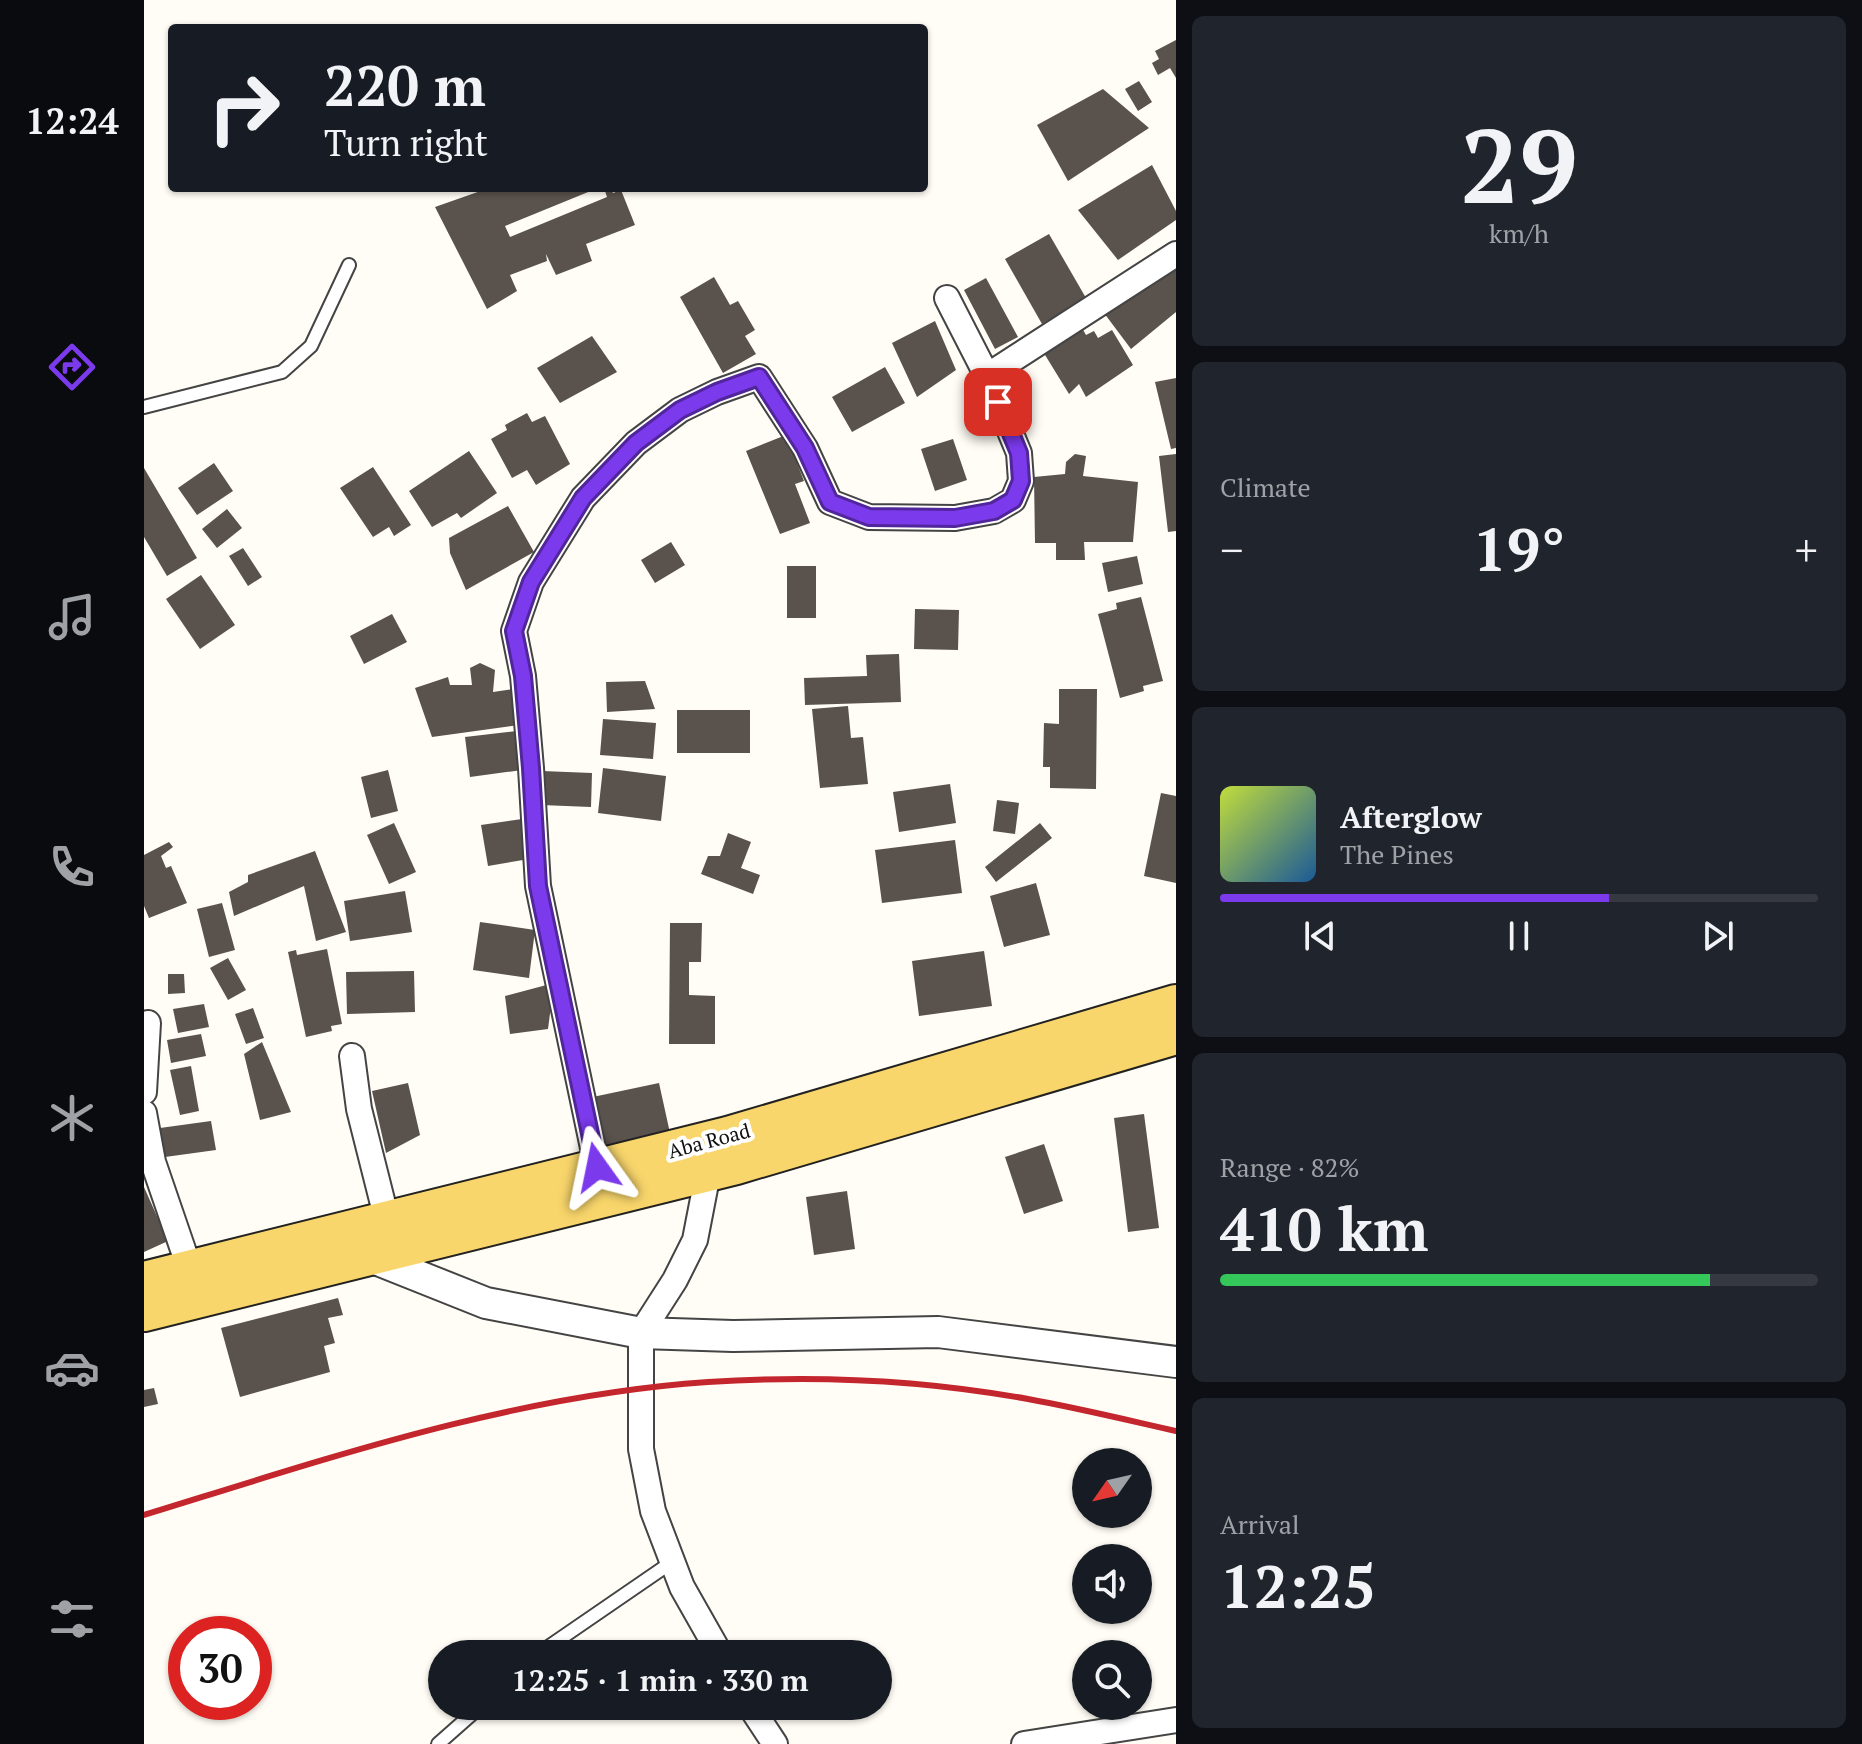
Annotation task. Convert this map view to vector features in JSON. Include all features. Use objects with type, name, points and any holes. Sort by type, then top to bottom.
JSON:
[{"type":"main road","name":"Aba Road","points":[[144,1281],[728,1136],[1176,1004]]},
{"type":"main road","name":"Aba Road","points":[[144,1312],[708,1173],[1176,1035]]},
{"type":"street","points":[[987,376],[1176,254]]},
{"type":"street","points":[[597,1167],[538,886],[523,676],[514,631],[531,582],[583,498],[636,443],[680,410],[759,377],[805,448],[830,502],[869,517],[955,518],[994,511],[1013,500],[1021,481],[1019,453],[987,376],[947,298]]},
{"type":"street","points":[[144,1092],[148,1023]]},
{"type":"street","points":[[352,1056],[359,1109],[387,1220]]},
{"type":"street","points":[[144,1113],[153,1162],[190,1270]]},
{"type":"street","points":[[708,1173],[695,1240],[675,1280],[641,1333],[641,1449],[653,1511],[682,1587],[712,1640]]},
{"type":"street","points":[[368,1256],[486,1303],[641,1333],[733,1336],[938,1332],[1176,1362]]},
{"type":"street","points":[[759,1720],[775,1744]]},
{"type":"street","points":[[1024,1744],[1176,1720]]},
{"type":"lane","points":[[144,407],[282,372],[311,346],[349,265]]},
{"type":"lane","points":[[558,1640],[672,1562]]},
{"type":"lane","points":[[438,1744],[465,1720]]},
{"type":"building","points":[[1176,40],[1176,78],[1170,68],[1158,75],[1152,63],[1159,59],[1155,51]]},
{"type":"building","points":[[1139,81],[1152,102],[1138,111],[1125,89]]},
{"type":"building","points":[[1103,89],[1149,128],[1068,181],[1037,125]]},
{"type":"building","points":[[1152,165],[1176,211],[1176,220],[1118,260],[1078,210]]},
{"type":"building","points":[[478,192],[588,192],[505,226],[510,237],[607,197],[605,192],[622,192],[635,225],[586,244],[592,261],[556,275],[546,254],[547,261],[510,275],[517,291],[487,309],[435,207]]},
{"type":"building","points":[[1049,234],[1086,298],[1042,324],[1005,259]]},
{"type":"building","points":[[1176,262],[1176,312],[1131,349],[1104,313]]},
{"type":"building","points":[[714,277],[730,305],[738,301],[755,330],[745,336],[756,354],[723,373],[680,297]]},
{"type":"building","points":[[986,278],[1018,337],[995,349],[964,290]]},
{"type":"building","points":[[935,321],[956,370],[917,397],[892,343]]},
{"type":"building","points":[[1082,328],[1086,335],[1094,331],[1098,338],[1112,330],[1133,365],[1086,397],[1079,384],[1069,394],[1042,350]]},
{"type":"building","points":[[592,336],[617,372],[560,403],[537,368]]},
{"type":"building","points":[[885,367],[905,403],[852,432],[832,397]]},
{"type":"building","points":[[1176,378],[1176,448],[1171,449],[1155,382]]},
{"type":"building","points":[[527,413],[532,422],[545,416],[570,464],[536,485],[527,470],[512,478],[491,439],[507,430],[505,425]]},
{"type":"building","points":[[786,435],[804,481],[795,484],[810,523],[780,534],[746,451]]},
{"type":"building","points":[[953,439],[967,480],[935,491],[921,449]]},
{"type":"building","points":[[469,451],[497,493],[461,518],[457,513],[432,527],[409,491]]},
{"type":"building","points":[[1075,454],[1086,456],[1083,476],[1138,482],[1133,542],[1084,542],[1085,560],[1056,560],[1056,543],[1035,543],[1034,477],[1065,474],[1066,462]]},
{"type":"building","points":[[1176,454],[1176,531],[1168,532],[1159,456]]},
{"type":"building","points":[[214,463],[233,491],[197,515],[178,488]]},
{"type":"building","points":[[373,467],[411,525],[394,536],[389,527],[373,537],[340,488]]},
{"type":"building","points":[[144,468],[197,558],[167,576],[144,537]]},
{"type":"building","points":[[508,506],[534,552],[466,590],[450,553],[449,538]]},
{"type":"building","points":[[227,509],[242,528],[217,548],[202,529]]},
{"type":"building","points":[[671,542],[685,565],[655,583],[641,560]]},
{"type":"building","points":[[243,548],[262,577],[248,586],[229,556]]},
{"type":"building","points":[[1137,556],[1143,584],[1108,592],[1102,563]]},
{"type":"building","points":[[787,566],[816,566],[816,618],[787,618]]},
{"type":"building","points":[[201,575],[235,625],[200,649],[166,599]]},
{"type":"building","points":[[1141,597],[1163,681],[1143,686],[1144,691],[1120,698],[1098,614],[1117,609],[1116,603]]},
{"type":"building","points":[[915,609],[959,610],[958,650],[914,649]]},
{"type":"building","points":[[392,614],[407,642],[364,664],[350,636]]},
{"type":"building","points":[[899,654],[901,702],[805,705],[804,678],[867,676],[866,655]]},
{"type":"building","points":[[480,663],[495,670],[493,692],[514,689],[519,725],[432,737],[415,688],[448,677],[450,685],[472,685],[470,668]]},
{"type":"building","points":[[645,681],[655,709],[607,712],[606,682]]},
{"type":"building","points":[[1059,689],[1097,689],[1096,789],[1050,788],[1050,767],[1043,767],[1044,723],[1059,724]]},
{"type":"building","points":[[848,706],[851,738],[863,737],[868,784],[820,788],[812,709]]},
{"type":"building","points":[[677,710],[750,710],[750,753],[677,753]]},
{"type":"building","points":[[603,719],[656,723],[653,759],[600,755]]},
{"type":"building","points":[[517,731],[522,770],[470,777],[465,737]]},
{"type":"building","points":[[603,768],[666,776],[661,821],[598,813]]},
{"type":"building","points":[[388,770],[398,811],[371,818],[361,777]]},
{"type":"building","points":[[542,771],[592,773],[591,807],[541,805]]},
{"type":"building","points":[[950,784],[956,823],[899,832],[893,792]]},
{"type":"building","points":[[1161,793],[1176,796],[1176,883],[1144,876]]},
{"type":"building","points":[[997,800],[1019,803],[1015,834],[993,831]]},
{"type":"building","points":[[522,819],[529,859],[488,866],[481,825]]},
{"type":"building","points":[[394,823],[416,872],[389,884],[367,835]]},
{"type":"building","points":[[1040,823],[1052,838],[996,882],[985,867]]},
{"type":"building","points":[[728,833],[751,842],[741,868],[760,875],[753,894],[701,874],[708,856],[720,856]]},
{"type":"building","points":[[955,840],[962,893],[882,903],[875,850]]},
{"type":"building","points":[[169,842],[173,847],[161,856],[166,868],[171,866],[187,903],[149,918],[144,906],[144,855]]},
{"type":"building","points":[[315,851],[346,932],[316,941],[304,886],[234,916],[229,892],[248,882],[248,875]]},
{"type":"building","points":[[1036,883],[1050,935],[1004,947],[990,896]]},
{"type":"building","points":[[405,891],[412,932],[350,941],[344,901]]},
{"type":"building","points":[[222,903],[235,950],[209,957],[197,909]]},
{"type":"building","points":[[480,922],[535,930],[529,978],[473,970]]},
{"type":"building","points":[[670,923],[702,923],[701,962],[689,962],[689,995],[715,996],[715,1044],[669,1044]]},
{"type":"building","points":[[327,949],[342,1024],[331,1026],[332,1031],[306,1037],[288,952],[296,950],[297,955]]},
{"type":"building","points":[[984,951],[992,1006],[919,1016],[912,961]]},
{"type":"building","points":[[228,958],[246,990],[228,1000],[210,968]]},
{"type":"building","points":[[414,971],[415,1012],[347,1014],[346,972]]},
{"type":"building","points":[[168,974],[184,974],[185,993],[168,994]]},
{"type":"building","points":[[554,983],[548,1029],[510,1034],[505,996]]},
{"type":"building","points":[[204,1004],[209,1027],[178,1033],[173,1009]]},
{"type":"building","points":[[253,1008],[264,1038],[246,1044],[235,1014]]},
{"type":"building","points":[[201,1034],[206,1056],[171,1063],[167,1040]]},
{"type":"building","points":[[262,1042],[291,1112],[260,1120],[244,1054]]},
{"type":"building","points":[[191,1066],[199,1111],[180,1115],[170,1070]]},
{"type":"building","points":[[408,1083],[420,1135],[386,1153],[372,1091]]},
{"type":"building","points":[[659,1083],[670,1133],[599,1148],[588,1098]]},
{"type":"building","points":[[1144,1114],[1159,1228],[1128,1232],[1114,1118]]},
{"type":"building","points":[[211,1121],[216,1150],[165,1157],[160,1128]]},
{"type":"building","points":[[1044,1144],[1063,1201],[1024,1214],[1005,1157]]},
{"type":"building","points":[[144,1187],[168,1241],[144,1252]]},
{"type":"building","points":[[847,1191],[855,1249],[814,1255],[806,1197]]},
{"type":"building","points":[[338,1298],[343,1315],[328,1318],[335,1343],[324,1346],[330,1372],[240,1397],[221,1328]]},
{"type":"building","points":[[154,1388],[158,1404],[144,1407],[144,1390]]},
{"type":"railway","points":[[144,1515],[353,1451],[493,1415],[564,1400],[708,1382],[828,1379],[949,1387],[1047,1403],[1176,1431]]},
{"type":"route","points":[[597,1167],[538,886],[523,676],[514,631],[531,582],[583,498],[636,443],[680,410],[717,392],[759,377],[805,448],[830,502],[869,517],[955,518],[994,511],[1013,500],[1021,481],[1019,453],[998,402]]}]
